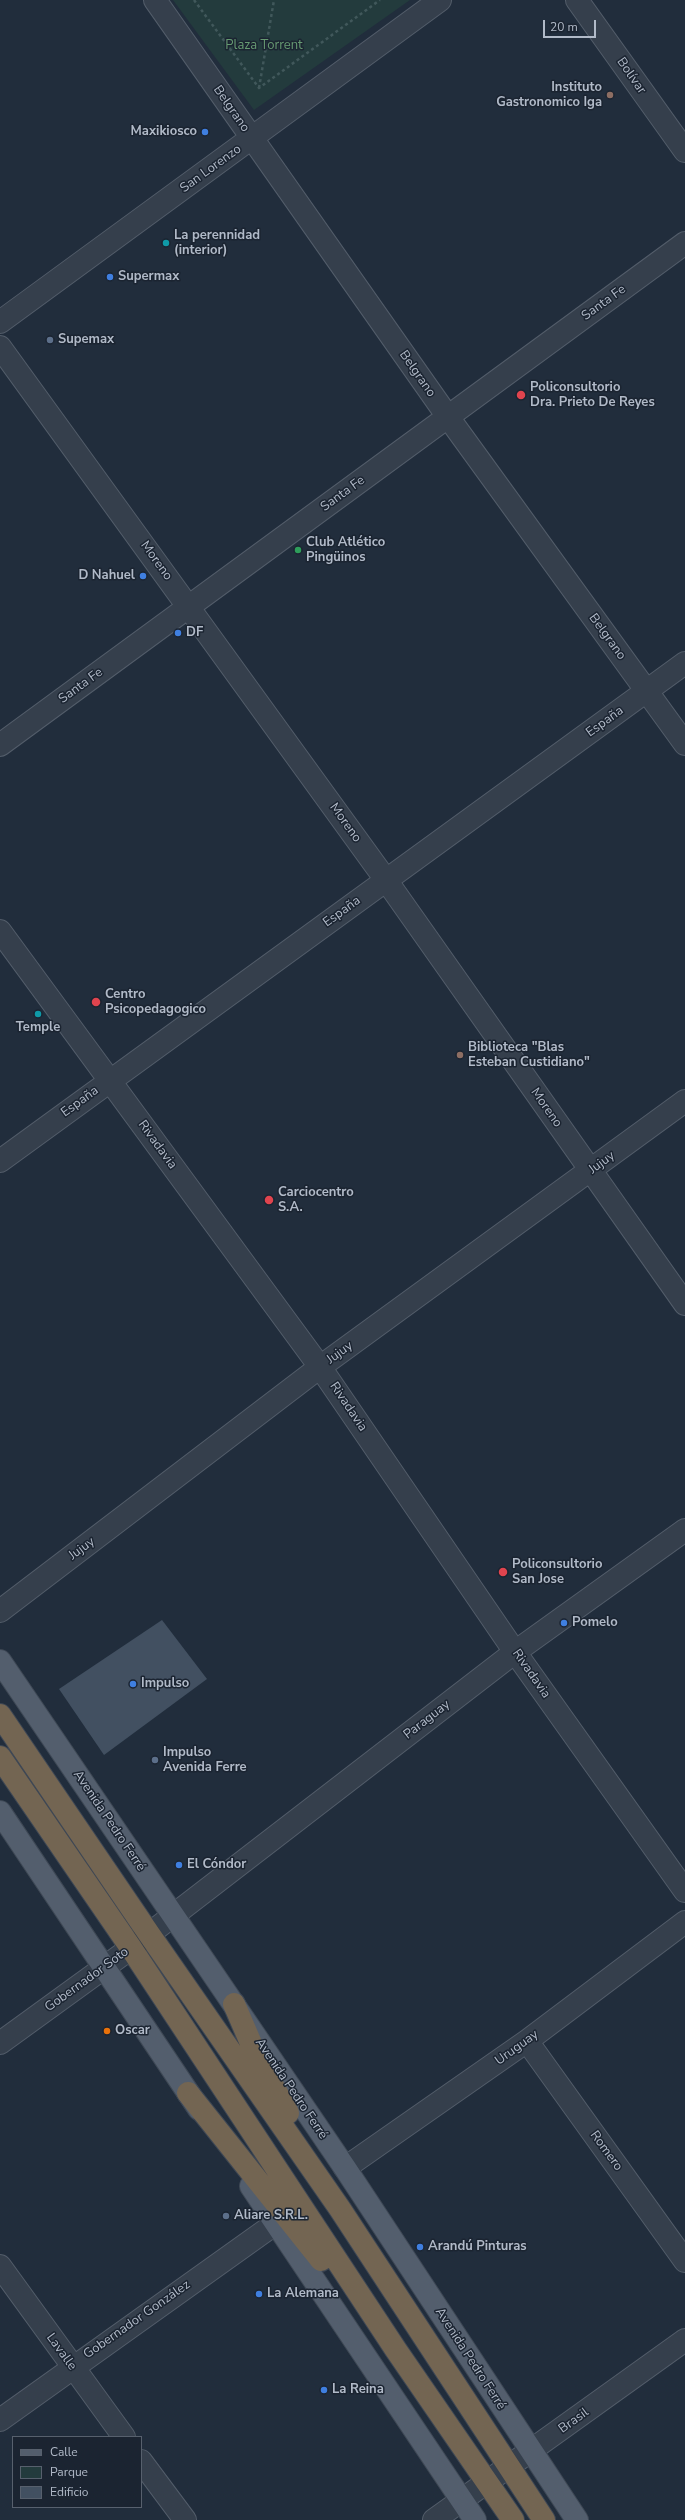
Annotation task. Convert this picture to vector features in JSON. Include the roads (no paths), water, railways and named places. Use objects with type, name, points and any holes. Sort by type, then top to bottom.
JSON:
[{"type":"highway","name":"Avenida Pedro Ferré","points":[[0,1714],[149,1934],[340,2209],[544,2520]]},
{"type":"highway","points":[[0,1757],[131,1948],[396,2350],[513,2520]]},
{"type":"highway","points":[[234,2004],[256,2055],[340,2209]]},
{"type":"highway","points":[[188,2094],[396,2350]]},
{"type":"main road","name":"Avenida Pedro Ferré","points":[[0,1661],[345,2168],[577,2520]]},
{"type":"main road","points":[[0,1812],[475,2520]]},
{"type":"street","name":"Belgrano","points":[[155,0],[251,139],[448,417],[685,744]]},
{"type":"street","name":"San Lorenzo","points":[[0,322],[440,0]]},
{"type":"street","name":"Bolívar","points":[[577,0],[685,151]]},
{"type":"street","name":"Santa Fe","points":[[0,745],[685,243]]},
{"type":"street","name":"Moreno","points":[[0,347],[190,607],[386,880],[685,1304]]},
{"type":"street","name":"España","points":[[0,1161],[685,663]]},
{"type":"street","name":"Rivadavia","points":[[0,931],[320,1367],[515,1652],[685,1891]]},
{"type":"street","name":"Jujuy","points":[[0,1612],[320,1367],[591,1172],[685,1101]]},
{"type":"street","name":"Paraguay","points":[[173,1915],[515,1652],[685,1530]]},
{"type":"street","name":"Gobernador Soto","points":[[0,2043],[131,1948],[173,1915]]},
{"type":"street","name":"Uruguay","points":[[345,2168],[528,2041],[685,1922]]},
{"type":"street","name":"Romero","points":[[528,2041],[685,2261]]},
{"type":"street","name":"Gobernador González","points":[[0,2420],[72,2367],[276,2223]]},
{"type":"street","name":"Lavalle","points":[[0,2266],[123,2436]]},
{"type":"street","name":"Brasil","points":[[434,2520],[531,2452],[685,2340]]},
{"type":"street","points":[[142,2462],[185,2520]]},
{"type":"place","name":"Instituto Gastronomico Iga","points":[[610,95]]},
{"type":"place","name":"Maxikiosco","points":[[205,132]]},
{"type":"place","name":"La perennidad (interior)","points":[[166,243]]},
{"type":"place","name":"Supermax","points":[[110,277]]},
{"type":"place","name":"Supemax","points":[[50,340]]},
{"type":"place","name":"Policonsultorio Dra. Prieto De Reyes","points":[[521,395]]},
{"type":"place","name":"Club Atlético Pingüinos","points":[[298,550]]},
{"type":"place","name":"D Nahuel","points":[[143,576]]},
{"type":"place","name":"DF","points":[[178,633]]},
{"type":"place","name":"Centro Psicopedagogico","points":[[96,1002]]},
{"type":"place","name":"Temple","points":[[38,1014]]},
{"type":"place","name":"Biblioteca \"Blas Esteban Custidiano\"","points":[[460,1055]]},
{"type":"place","name":"Carciocentro S.A.","points":[[269,1200]]},
{"type":"place","name":"Policonsultorio San Jose","points":[[503,1572]]},
{"type":"place","name":"Pomelo","points":[[564,1623]]},
{"type":"place","name":"Impulso","points":[[133,1684]]},
{"type":"place","name":"Impulso Avenida Ferre","points":[[155,1760]]},
{"type":"place","name":"El Cóndor","points":[[179,1865]]},
{"type":"place","name":"Oscar","points":[[107,2031]]},
{"type":"place","name":"Aliare S.R.L.","points":[[226,2216]]},
{"type":"place","name":"Arandú Pinturas","points":[[420,2247]]},
{"type":"place","name":"La Alemana","points":[[259,2294]]},
{"type":"place","name":"La Reina","points":[[324,2390]]},
{"type":"park label","name":"Plaza Torrent","points":[[264,46]]}]
